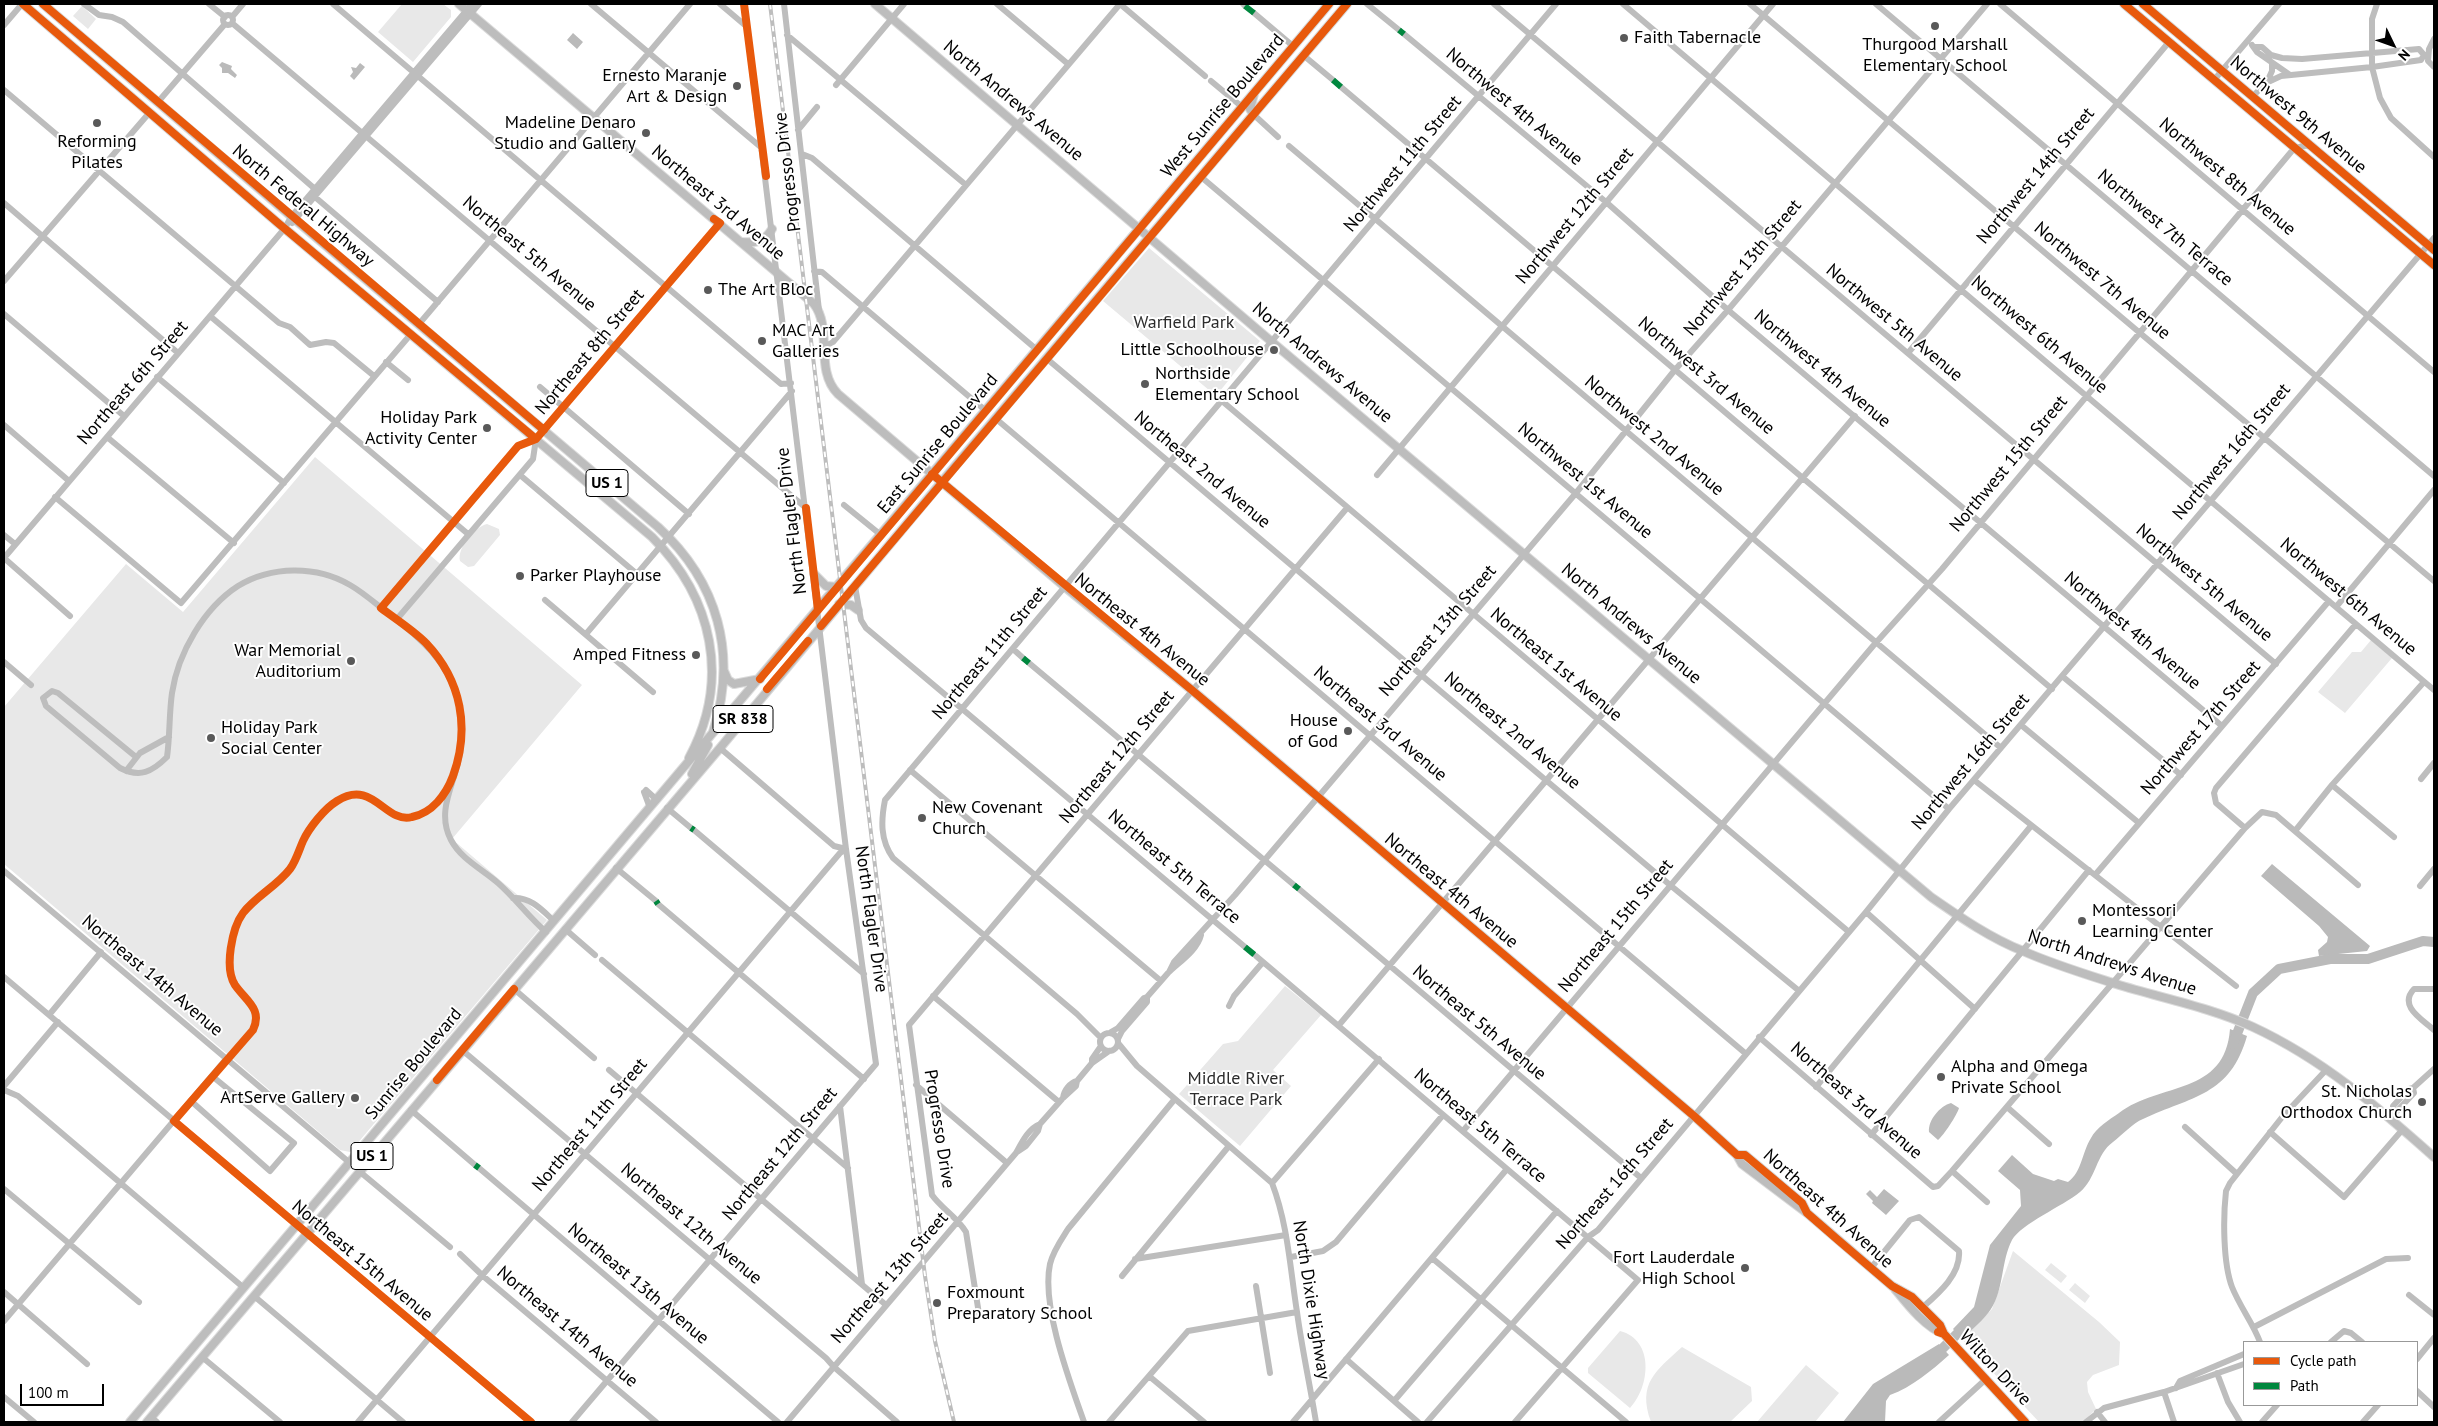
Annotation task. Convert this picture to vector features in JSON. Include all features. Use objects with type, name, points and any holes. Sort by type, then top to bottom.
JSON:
[{"type":"main road","name":"North Federal Highway","points":[[23,4],[661,546],[679,567],[693,589],[708,629],[712,660],[708,710],[698,741],[682,770]]},
{"type":"main road","name":"North Federal Highway","points":[[43,4],[293,219],[669,536],[695,569],[712,602],[721,635],[724,670],[719,712],[712,735]]},
{"type":"main road","name":"Northeast 3rd Avenue","points":[[459,4],[470,9],[594,118],[778,272],[819,310]]},
{"type":"main road","name":"North Andrews Avenue","points":[[875,4],[1272,342],[1400,447],[1900,871],[1958,915],[2022,951],[2114,983],[2252,1026],[2326,1069],[2391,1114],[2403,1129],[2434,1157]]},
{"type":"main road","name":"West Sunrise Boulevard","points":[[1140,228],[1329,4]]},
{"type":"main road","name":"West Sunrise Boulevard","points":[[1149,236],[1346,4]]},
{"type":"main road","name":"Northwest 9th Avenue","points":[[2124,4],[2434,265]]},
{"type":"main road","name":"Northwest 9th Avenue","points":[[2143,4],[2431,247]]},
{"type":"main road","points":[[1253,114],[1250,109],[1256,90]]},
{"type":"main road","points":[[138,102],[148,104],[158,102]]},
{"type":"main road","points":[[150,112],[160,111],[172,114]]},
{"type":"main road","name":"East Sunrise Boulevard","points":[[682,770],[1140,228]]},
{"type":"main road","points":[[742,242],[757,243],[766,238],[772,229]]},
{"type":"main road","name":"East Sunrise Boulevard","points":[[684,789],[1149,236]]},
{"type":"main road","name":"Progresso Drive","points":[[819,310],[827,375],[838,394]]},
{"type":"main road","points":[[398,323],[419,324]]},
{"type":"main road","points":[[411,334],[420,333],[435,338]]},
{"type":"main road","points":[[1046,358],[1044,349],[1049,334]]},
{"type":"main road","points":[[1036,349],[1040,355],[1036,370]]},
{"type":"main road","name":"Northeast 4th Avenue","points":[[838,394],[1065,587],[1193,691],[1694,1116],[1737,1155],[1745,1155],[1802,1203],[1806,1213],[1892,1286],[1912,1297],[1923,1307],[1940,1324],[1944,1334]]},
{"type":"main road","points":[[855,586],[858,562]]},
{"type":"main road","points":[[814,574],[826,586],[838,587]]},
{"type":"main road","points":[[839,604],[850,605],[858,610]]},
{"type":"main road","points":[[724,670],[728,680],[734,684],[760,679]]},
{"type":"main road","points":[[684,789],[712,735]]},
{"type":"main road","name":"Sunrise Boulevard","points":[[130,1422],[682,770]]},
{"type":"main road","name":"Sunrise Boulevard","points":[[152,1421],[202,1357],[684,789]]},
{"type":"main road","points":[[604,882],[607,869],[606,860]]},
{"type":"main road","points":[[552,944],[555,934],[554,921]]},
{"type":"main road","points":[[462,1050],[461,1038],[465,1026]]},
{"type":"main road","name":"Wilton Drive","points":[[1892,1286],[1907,1304],[1935,1330],[1944,1334],[2025,1422]]},
{"type":"main road","points":[[193,1348],[195,1355],[193,1368]]},
{"type":"street","points":[[4,25],[23,4]]},
{"type":"street","points":[[84,4],[99,15],[112,17],[123,22],[315,189]]},
{"type":"street","name":"Northeast 5th Avenue","points":[[209,4],[806,508]]},
{"type":"street","points":[[158,102],[242,4]]},
{"type":"street","points":[[333,4],[781,384],[791,383]]},
{"type":"street","name":"Northeast 6th Street","points":[[293,219],[315,189],[364,135],[470,9],[479,4]]},
{"type":"street","points":[[591,4],[762,149]]},
{"type":"street","points":[[419,324],[690,4]]},
{"type":"street","points":[[720,4],[746,26]]},
{"type":"street","name":"North Flagler Drive","points":[[744,4],[821,626],[846,848],[876,1064]]},
{"type":"street","name":"Progresso Drive","points":[[784,4],[819,310]]},
{"type":"street","points":[[838,82],[904,4]]},
{"type":"street","points":[[997,4],[1068,64]]},
{"type":"street","points":[[824,347],[833,342],[864,307],[914,244],[1120,4],[1241,106]]},
{"type":"street","name":"Northwest 4th Avenue","points":[[1367,4],[1478,98],[1606,202],[1728,310],[2222,726]]},
{"type":"street","name":"Northwest 5th Avenue","points":[[1494,4],[2276,664]]},
{"type":"street","name":"Northwest 11th Street","points":[[1272,342],[1556,4]]},
{"type":"street","name":"Northwest 6th Avenue","points":[[1624,4],[2434,690]]},
{"type":"street","name":"Northwest 7th Avenue","points":[[1750,4],[2434,581]]},
{"type":"street","name":"Northwest 12th Street","points":[[1400,447],[1773,4]]},
{"type":"street","name":"Northwest 7th Terrace","points":[[1876,4],[2434,476]]},
{"type":"street","name":"Northwest 13th Street","points":[[1524,554],[1626,432],[1674,370],[1728,310],[1987,4]]},
{"type":"street","name":"Northwest 8th Avenue","points":[[2000,4],[2434,372]]},
{"type":"street","points":[[2214,80],[2280,4]]},
{"type":"street","points":[[2378,4],[2372,19],[2372,67],[2385,110],[2398,126],[2434,157]]},
{"type":"street","points":[[1254,13],[1293,46]]},
{"type":"street","points":[[787,35],[838,82],[966,185]]},
{"type":"street","points":[[2266,83],[2290,75],[2421,60],[2434,40]]},
{"type":"street","points":[[2248,41],[2257,52],[2290,75]]},
{"type":"street","name":"Northwest 14th Street","points":[[1908,353],[2169,42]]},
{"type":"street","points":[[2254,47],[2262,47],[2270,55],[2282,58],[2372,54],[2419,49],[2426,55],[2428,61],[2434,67]]},
{"type":"street","points":[[1303,55],[1333,80]]},
{"type":"street","points":[[2253,96],[2266,83],[2272,71],[2272,64]]},
{"type":"street","name":"Northwest 3rd Avenue","points":[[1341,87],[2052,689]]},
{"type":"street","points":[[4,90],[279,323],[290,327],[310,345],[326,342],[334,343],[374,376]]},
{"type":"street","points":[[798,130],[817,107]]},
{"type":"street","points":[[4,281],[150,112]]},
{"type":"street","points":[[1253,114],[1278,137]]},
{"type":"street","name":"Northeast 6th Street","points":[[4,558],[285,228],[315,197],[364,135]]},
{"type":"street","name":"Northwest 2nd Avenue","points":[[1289,146],[1501,327],[2002,748]]},
{"type":"street","points":[[2295,148],[2311,146]]},
{"type":"street","name":"Northwest 15th Street","points":[[1773,764],[1980,523],[2295,148]]},
{"type":"street","points":[[802,154],[812,158],[1036,349]]},
{"type":"street","name":"Northwest 1st Avenue","points":[[1200,176],[1949,809]]},
{"type":"street","points":[[315,197],[438,302]]},
{"type":"street","points":[[4,203],[178,353]]},
{"type":"street","name":"Northeast 8th Street","points":[[381,608],[518,446],[536,439],[544,430],[720,223]]},
{"type":"street","name":"Northwest 16th Street","points":[[1900,871],[1949,809],[2366,316],[2421,254],[2431,247],[2434,238]]},
{"type":"street","points":[[814,271],[822,272],[985,410]]},
{"type":"street","points":[[4,314],[124,416]]},
{"type":"street","points":[[210,316],[468,534]]},
{"type":"street","points":[[55,497],[181,603],[411,334]]},
{"type":"street","name":"Northeast 11th Street","points":[[985,936],[893,858],[886,849],[882,829],[885,800],[1272,342]]},
{"type":"street","name":"Northeast 2nd Avenue","points":[[1046,358],[1670,885],[1798,990]]},
{"type":"street","points":[[386,362],[408,380]]},
{"type":"street","points":[[157,377],[284,483]]},
{"type":"street","points":[[540,386],[689,514]]},
{"type":"street","points":[[586,634],[792,391]]},
{"type":"street","name":"Northeast 1st Avenue","points":[[1222,401],[1848,932]]},
{"type":"street","points":[[1339,1024],[1855,416]]},
{"type":"street","name":"Northeast 3rd Avenue","points":[[995,418],[1745,1053]]},
{"type":"street","points":[[4,425],[69,481]]},
{"type":"street","points":[[107,437],[234,543]]},
{"type":"street","name":"Northeast 8th Street","points":[[397,619],[533,459],[536,439]]},
{"type":"street","points":[[1377,475],[1400,447]]},
{"type":"street","points":[[520,475],[638,574]]},
{"type":"street","points":[[2336,607],[2434,490]]},
{"type":"street","points":[[844,505],[881,535]]},
{"type":"street","name":"Northeast 12th Street","points":[[909,1025],[1347,508]]},
{"type":"street","points":[[4,534],[15,544]]},
{"type":"street","name":"Northeast 13th Street","points":[[1106,1035],[1118,1028],[1169,972],[1174,962],[1197,936],[1201,935],[1524,554]]},
{"type":"street","points":[[4,558],[70,616]]},
{"type":"street","points":[[136,757],[58,693],[52,691],[43,698],[46,706],[126,771],[134,774],[146,773],[168,753],[172,691],[190,640],[216,605],[231,591],[250,579],[271,573],[296,571],[319,573],[348,584],[397,619],[426,644],[439,660],[452,682],[463,728],[460,755],[448,788],[445,818],[450,838],[462,856],[513,898],[524,912],[546,932]]},
{"type":"street","name":"Northeast 5th Terrace","points":[[855,586],[860,620],[866,628],[1245,946]]},
{"type":"street","points":[[545,600],[653,692]]},
{"type":"street","name":"Northwest 17th Street","points":[[2095,875],[2329,601]]},
{"type":"street","points":[[2245,828],[2216,804],[2214,793],[2216,788],[2356,624]]},
{"type":"street","points":[[1012,649],[1023,658]]},
{"type":"street","points":[[4,662],[31,685]]},
{"type":"street","name":"Northeast 5th Avenue","points":[[1030,663],[1138,756],[1297,887],[1388,966],[1641,1178]]},
{"type":"street","points":[[2062,676],[2181,775]]},
{"type":"street","points":[[2295,831],[2332,785],[2424,682]]},
{"type":"street","points":[[2021,724],[2139,823]]},
{"type":"street","points":[[126,771],[136,757],[169,737]]},
{"type":"street","points":[[157,743],[168,753]]},
{"type":"street","points":[[720,748],[834,846],[846,848]]},
{"type":"street","points":[[2421,778],[2434,763]]},
{"type":"street","name":"Northeast 15th Street","points":[[1463,1131],[1773,764]]},
{"type":"street","points":[[910,770],[1161,981]]},
{"type":"street","points":[[1974,780],[2236,986]]},
{"type":"street","points":[[2332,785],[2394,837]]},
{"type":"street","points":[[650,808],[645,791],[657,800]]},
{"type":"street","points":[[667,808],[864,974]]},
{"type":"street","points":[[1987,1202],[1952,1171],[2245,828],[2262,812],[2276,814],[2358,885]]},
{"type":"street","points":[[1816,1087],[2031,826]]},
{"type":"street","name":"Northeast 11th Street","points":[[358,1422],[846,848]]},
{"type":"street","points":[[616,868],[864,1078]]},
{"type":"street","points":[[2420,886],[2434,869]]},
{"type":"street","points":[[1871,1135],[2089,870]]},
{"type":"street","name":"Northeast 14th Avenue","points":[[4,871],[350,1163]]},
{"type":"street","name":"Northeast 16th Street","points":[[1428,1422],[1588,1237],[1598,1230],[1900,871]]},
{"type":"street","points":[[513,898],[520,897],[533,902],[554,921]]},
{"type":"street","points":[[1866,912],[1975,1009]]},
{"type":"street","points":[[565,929],[595,955]]},
{"type":"street","points":[[985,936],[1089,1024],[1118,1041],[1131,1060],[1174,1100],[1272,1183],[1379,1060]]},
{"type":"street","points":[[49,1015],[101,952]]},
{"type":"street","name":"Northeast 5th Terrace","points":[[1256,956],[1339,1024],[1506,1169],[1638,1280],[1562,1367]]},
{"type":"street","points":[[602,960],[848,1168]]},
{"type":"street","points":[[1229,1006],[1234,996],[1263,962]]},
{"type":"street","name":"Northeast 15th Avenue","points":[[4,977],[531,1422]]},
{"type":"street","points":[[514,989],[594,1058]]},
{"type":"street","points":[[2434,989],[2414,989],[2408,997],[2408,1004],[2412,1010],[2434,1030]]},
{"type":"street","points":[[933,996],[1061,1100]]},
{"type":"street","name":"Northeast 13th Street","points":[[787,1422],[1007,1163],[1026,1146],[1038,1131],[1040,1124],[1061,1100],[1067,1096],[1092,1063],[1111,1050],[1118,1041],[1122,1031],[1147,1002],[1147,997]]},
{"type":"street","points":[[4,1086],[58,1022]]},
{"type":"street","name":"Progresso Drive","points":[[909,1025],[932,1195],[937,1202],[959,1220],[966,1232],[979,1314]]},
{"type":"street","points":[[1106,1035],[1101,1046],[1131,1060]]},
{"type":"street","name":"Northeast 3rd Avenue","points":[[1759,1037],[1933,1188],[1938,1186],[1952,1171]]},
{"type":"street","name":"Northeast 13th Street","points":[[1092,1063],[1092,1059],[1101,1046]]},
{"type":"street","name":"Northeast 12th Avenue","points":[[462,1050],[826,1358],[897,1422]]},
{"type":"street","points":[[4,1321],[227,1058]]},
{"type":"street","name":"Northeast 12th Street","points":[[572,1422],[876,1064]]},
{"type":"street","points":[[2260,1341],[2254,1327],[2238,1302],[2227,1267],[2226,1191],[2236,1174],[2270,1132],[2326,1069]]},
{"type":"street","points":[[2391,1114],[2397,1111],[2414,1092],[2413,1088],[2427,1073],[2434,1069]]},
{"type":"street","points":[[609,1070],[886,1305]]},
{"type":"street","points":[[191,1101],[270,1171],[294,1143],[212,1076]]},
{"type":"street","points":[[916,1085],[1007,1163]]},
{"type":"street","points":[[4,1090],[18,1096],[244,1288]]},
{"type":"street","points":[[1084,1422],[1064,1365],[1053,1318],[1048,1282],[1050,1264],[1056,1249],[1068,1229],[1174,1100]]},
{"type":"street","points":[[840,1106],[862,1284]]},
{"type":"street","points":[[2007,1108],[2049,1144]]},
{"type":"street","name":"Northeast 13th Avenue","points":[[411,1110],[778,1422]]},
{"type":"street","points":[[1291,1257],[1323,1251],[1336,1242],[1443,1115]]},
{"type":"street","points":[[2185,1127],[2236,1174]]},
{"type":"street","points":[[2270,1132],[2344,1197],[2403,1129]]},
{"type":"street","points":[[1122,1276],[1229,1146]]},
{"type":"street","points":[[1293,1422],[1506,1169]]},
{"type":"street","points":[[359,1171],[450,1248]]},
{"type":"street","name":"North Dixie Highway","points":[[1272,1183],[1281,1205],[1291,1257],[1297,1312],[1316,1422]]},
{"type":"street","points":[[4,1189],[139,1302]]},
{"type":"street","points":[[1394,1401],[1557,1211]]},
{"type":"street","points":[[1871,1268],[1910,1220],[1919,1217],[1931,1225],[1959,1251],[1960,1257],[1952,1278],[1939,1294],[1923,1307]]},
{"type":"street","points":[[1135,1258],[1286,1235]]},
{"type":"street","name":"Northeast 14th Avenue","points":[[460,1254],[482,1276],[656,1422]]},
{"type":"street","points":[[1432,1258],[1626,1422]]},
{"type":"street","points":[[2254,1327],[2386,1259],[2408,1258]]},
{"type":"street","points":[[1256,1286],[1270,1373]]},
{"type":"street","points":[[4,1292],[87,1364]]},
{"type":"street","points":[[2409,1295],[2434,1315]]},
{"type":"street","points":[[254,1296],[403,1422]]},
{"type":"street","points":[[1109,1422],[1188,1331],[1297,1312]]},
{"type":"street","points":[[2332,1341],[2338,1334],[2344,1331],[2351,1333],[2361,1341]]},
{"type":"street","points":[[2418,1358],[2434,1338]]},
{"type":"street","points":[[2176,1388],[2180,1380],[2243,1354]]},
{"type":"street","points":[[202,1357],[280,1422]]},
{"type":"street","points":[[1346,1359],[1418,1422]]},
{"type":"street","points":[[2086,1422],[2097,1412],[2164,1392],[2243,1364]]},
{"type":"street","points":[[1519,1421],[1562,1367]]},
{"type":"street","points":[[2218,1373],[2228,1402],[2240,1422]]},
{"type":"street","points":[[1149,1376],[1204,1422]]},
{"type":"street","points":[[1939,1422],[1986,1379]]},
{"type":"street","points":[[2164,1392],[2174,1422]]},
{"type":"street","points":[[2418,1392],[2434,1407]]},
{"type":"street","points":[[4,1397],[34,1422]]},
{"type":"street","points":[[2262,1422],[2276,1406]]},
{"type":"street","points":[[2363,1422],[2377,1406]]},
{"type":"street","points":[[2097,1412],[2104,1422]]},
{"type":"green space","points":[[402,4],[443,4],[451,10],[451,17],[413,62],[378,32]]},
{"type":"green space","points":[[82,6],[96,19],[88,29],[73,16]]},
{"type":"green space","name":"Warfield Park","points":[[1149,248],[1260,341],[1216,396],[1103,301]]},
{"type":"green space","points":[[315,457],[582,685],[452,839],[547,920],[350,1152],[340,1150],[4,864],[4,707],[126,564],[183,612]]},
{"type":"green space","points":[[487,524],[499,529],[500,535],[474,566],[468,567],[460,561],[461,550],[477,529]]},
{"type":"green space","points":[[2371,640],[2392,658],[2345,713],[2318,692],[2352,652],[2361,652]]},
{"type":"green space","name":"Middle River Terrace Park","points":[[1285,986],[1321,1015],[1273,1070],[1291,1086],[1240,1146],[1179,1094],[1223,1044],[1238,1041]]},
{"type":"green space","points":[[2013,1251],[2099,1322],[2120,1342],[2119,1365],[2093,1375],[2087,1382],[2088,1392],[2096,1409],[2083,1422],[2039,1422],[1962,1339],[1992,1309]]},
{"type":"green space","points":[[2051,1263],[2067,1276],[2061,1283],[2045,1270]]},
{"type":"green space","points":[[2075,1283],[2090,1296],[2085,1303],[2069,1290]]},
{"type":"green space","points":[[1620,1331],[1631,1336],[1639,1344],[1644,1354],[1646,1365],[1642,1388],[1630,1408],[1588,1373],[1588,1368]]},
{"type":"green space","points":[[1682,1347],[1751,1387],[1752,1401],[1730,1422],[1651,1422],[1647,1409],[1646,1397],[1648,1387],[1657,1371]]},
{"type":"green space","points":[[1806,1365],[1839,1393],[1815,1422],[1757,1422]]},
{"type":"shaded area","points":[[573,33],[583,42],[577,49],[567,40]]},
{"type":"shaded area","points":[[222,62],[232,66],[231,69],[237,75],[235,78],[228,73],[222,73],[222,68],[219,65]]},
{"type":"shaded area","points":[[360,63],[365,67],[354,80],[350,76],[353,72],[351,67],[356,68]]},
{"type":"shaded area","points":[[2272,864],[2370,946],[2367,951],[2319,956],[2318,950],[2327,942],[2328,937],[2319,926],[2261,876]]},
{"type":"shaded area","points":[[2230,1029],[2247,1036],[2240,1056],[2220,1083],[2193,1098],[2131,1126],[2107,1147],[2090,1180],[2080,1192],[2033,1221],[2017,1234],[2008,1248],[1998,1293],[1991,1309],[1962,1339],[1953,1329],[1974,1307],[1990,1245],[2021,1206],[2020,1190],[1998,1171],[2012,1155],[2033,1174],[2054,1181],[2058,1179],[2068,1182],[2076,1173],[2093,1134],[2100,1127],[2135,1103],[2203,1077],[2216,1066],[2225,1051]]},
{"type":"shaded area","points":[[1951,1103],[1959,1108],[1950,1125],[1938,1140],[1929,1132],[1930,1123],[1939,1110]]},
{"type":"shaded area","points":[[1884,1189],[1899,1201],[1886,1215],[1872,1203],[1873,1201],[1866,1194],[1870,1190],[1877,1197]]},
{"type":"shaded area","points":[[1939,1344],[1949,1355],[1914,1383],[1890,1395],[1886,1401],[1885,1422],[1843,1422],[1873,1384]]},
{"type":"waterway","points":[[2233,1044],[2253,993],[2279,969],[2330,959],[2368,959],[2423,941],[2434,942]]},
{"type":"waterway","points":[[1934,1357],[1966,1325]]},
{"type":"railway","points":[[770,4],[925,1276],[935,1341],[954,1422]]},
{"type":"marked path","points":[[1245,6],[1254,13]]},
{"type":"marked path","points":[[1399,30],[1404,34]]},
{"type":"marked path","points":[[1333,80],[1341,87]]},
{"type":"marked path","points":[[1023,658],[1029,663]]},
{"type":"marked path","points":[[1294,885],[1299,889]]},
{"type":"marked path","points":[[1245,947],[1256,956]]},
{"type":"marked path","points":[[475,1165],[479,1168]]},
{"type":"cycle path","points":[[23,4],[278,223],[536,439]]},
{"type":"cycle path","points":[[43,4],[544,430]]},
{"type":"cycle path","points":[[744,4],[766,176]]},
{"type":"cycle path","points":[[760,679],[1329,4]]},
{"type":"cycle path","points":[[821,626],[1347,4]]},
{"type":"cycle path","points":[[2124,4],[2434,265]]},
{"type":"cycle path","points":[[2143,4],[2434,250]]},
{"type":"cycle path","points":[[531,1422],[174,1121],[253,1030],[256,1023],[255,1011],[235,985],[230,969],[231,948],[236,928],[248,907],[279,881],[290,869],[303,841],[317,819],[337,801],[349,795],[360,795],[369,798],[394,814],[403,817],[419,815],[426,812],[437,802],[453,776],[461,741],[461,723],[455,689],[448,673],[426,643],[381,608],[518,446],[536,439],[720,223],[714,219]]},
{"type":"cycle path","points":[[932,474],[1193,691],[1694,1116],[1737,1155],[1745,1155],[1802,1203],[1807,1213],[1838,1240],[1892,1286],[1912,1297],[1940,1325],[1944,1334]]},
{"type":"cycle path","points":[[806,508],[818,610]]},
{"type":"cycle path","points":[[767,689],[808,641]]},
{"type":"cycle path","points":[[437,1080],[514,989]]},
{"type":"cycle path","points":[[1938,1332],[1944,1334],[2025,1422]]},
{"type":"place","name":"Thurgood Marshall Elementary School","points":[[1935,26]]},
{"type":"place","name":"Faith Tabernacle","points":[[1624,38]]},
{"type":"place","name":"Ernesto Maranje Art & Design","points":[[737,86]]},
{"type":"place","name":"Reforming Pilates","points":[[97,123]]},
{"type":"place","name":"Madeline Denaro Studio and Gallery","points":[[646,133]]},
{"type":"place","name":"The Art Bloc","points":[[708,290]]},
{"type":"place","name":"MAC Art Galleries","points":[[762,341]]},
{"type":"place","name":"Little Schoolhouse","points":[[1274,350]]},
{"type":"place","name":"Northside Elementary School","points":[[1145,384]]},
{"type":"place","name":"Holiday Park Activity Center","points":[[487,428]]},
{"type":"place","name":"Parker Playhouse","points":[[520,576]]},
{"type":"place","name":"Amped Fitness","points":[[696,655]]},
{"type":"place","name":"War Memorial Auditorium","points":[[351,661]]},
{"type":"place","name":"House of God","points":[[1348,731]]},
{"type":"place","name":"Holiday Park Social Center","points":[[211,738]]},
{"type":"place","name":"New Covenant Church","points":[[922,818]]},
{"type":"place","name":"Montessori Learning Center","points":[[2082,921]]},
{"type":"place","name":"Alpha and Omega Private School","points":[[1941,1077]]},
{"type":"place","name":"ArtServe Gallery","points":[[355,1098]]},
{"type":"place","name":"St. Nicholas Orthodox Church","points":[[2422,1102]]},
{"type":"place","name":"Fort Lauderdale High School","points":[[1745,1268]]},
{"type":"place","name":"Foxmount Preparatory School","points":[[937,1303]]}]
